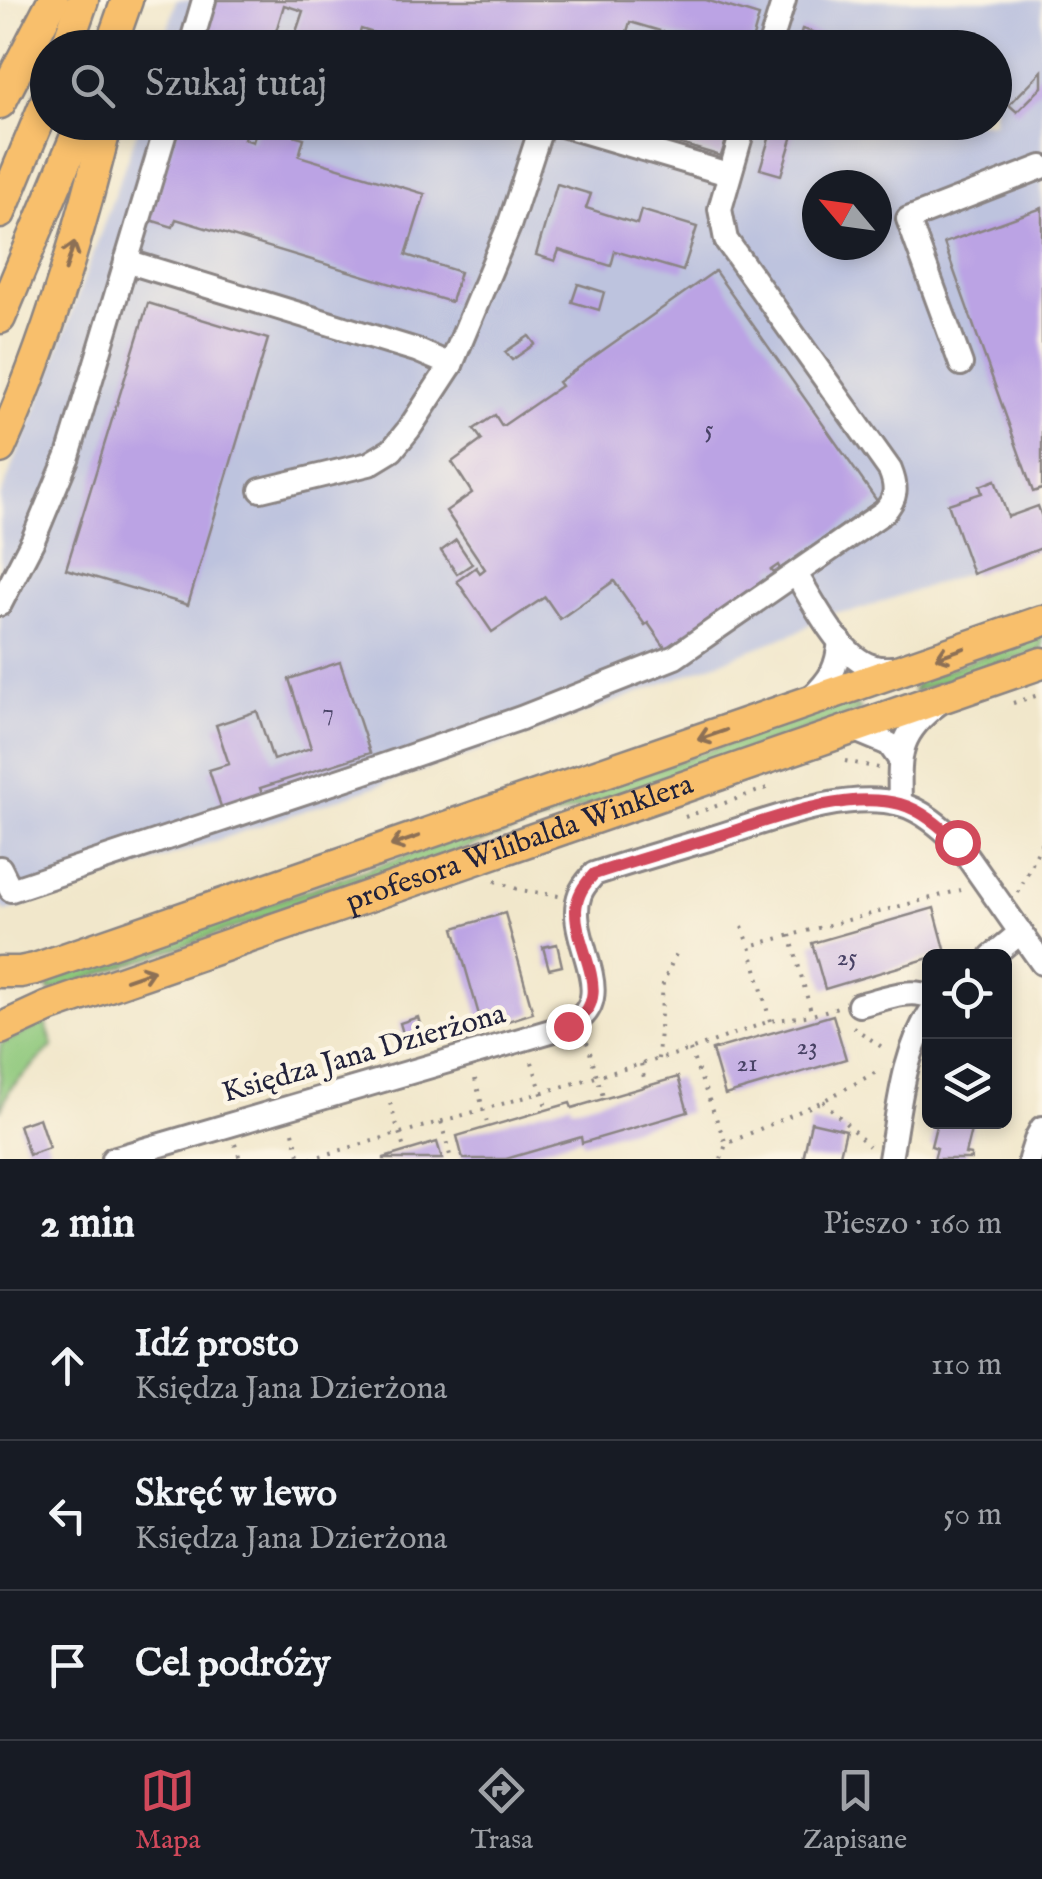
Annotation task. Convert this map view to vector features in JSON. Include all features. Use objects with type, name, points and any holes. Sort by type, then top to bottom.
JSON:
[{"type":"main road","points":[[38,30],[53,0]]},
{"type":"main road","points":[[72,30],[83,0]]},
{"type":"main road","points":[[116,30],[127,0]]},
{"type":"main road","points":[[131,30],[139,0]]},
{"type":"main road","points":[[0,103],[30,45]]},
{"type":"main road","points":[[0,213],[30,140]]},
{"type":"main road","points":[[0,318],[74,140]]},
{"type":"main road","points":[[0,448],[68,262],[103,140]]},
{"type":"main road","name":"profesora Wilibalda Winklera","points":[[0,972],[36,968],[1042,622]]},
{"type":"main road","name":"profesora Wilibalda Winklera","points":[[0,1029],[48,1007],[1042,663]]},
{"type":"street","points":[[195,30],[204,0]]},
{"type":"street","points":[[775,30],[784,0]]},
{"type":"street","points":[[0,604],[33,540],[68,456],[163,140]]},
{"type":"street","points":[[261,490],[369,464],[392,450],[409,429],[450,365],[509,226],[537,140]]},
{"type":"street","points":[[613,140],[728,174]]},
{"type":"street","points":[[0,868],[11,890],[521,718],[675,657],[884,512],[896,494],[890,470],[726,240],[720,209],[738,140]]},
{"type":"street","points":[[961,364],[908,219],[1042,167]]},
{"type":"street","points":[[126,261],[416,350],[450,365]]},
{"type":"street","points":[[796,574],[854,658],[873,667],[907,668]]},
{"type":"street","points":[[804,703],[827,683],[838,663],[840,642]]},
{"type":"street","points":[[900,804],[899,758],[908,734],[920,717],[949,695]]},
{"type":"street","points":[[852,729],[889,744],[899,758]]},
{"type":"street","points":[[580,1020],[589,1010],[594,994],[576,907],[581,889],[594,874],[830,804],[900,804],[939,826],[957,842],[1042,962]]},
{"type":"street","points":[[997,949],[1014,922]]},
{"type":"street","points":[[859,1005],[922,993]]},
{"type":"street","name":"Księdza Jana Dzierżona","points":[[113,1159],[580,1020]]},
{"type":"street","points":[[891,1157],[909,1054],[922,1025]]},
{"type":"street","points":[[1030,1159],[1042,1128]]},
{"type":"path","points":[[1007,706],[1042,694]]},
{"type":"path","points":[[1014,922],[1042,843]]},
{"type":"path","points":[[750,946],[974,887],[983,880]]},
{"type":"path","points":[[495,882],[578,900]]},
{"type":"path","points":[[742,928],[770,1021]]},
{"type":"path","points":[[790,935],[812,1015]]},
{"type":"path","points":[[658,1059],[663,983],[679,947]]},
{"type":"path","points":[[310,1159],[690,1050],[770,1021],[859,1005]]},
{"type":"path","points":[[829,1010],[885,1049]]},
{"type":"path","points":[[580,1020],[604,1100]]},
{"type":"path","points":[[526,1038],[547,1110]]},
{"type":"path","points":[[690,1050],[726,1144],[721,1159]]},
{"type":"path","points":[[468,1055],[488,1127]]},
{"type":"path","points":[[640,1064],[646,1087]]},
{"type":"path","points":[[726,1144],[824,1102],[884,1068]]},
{"type":"path","points":[[383,1080],[405,1152]]},
{"type":"path","points":[[824,1102],[874,1151],[891,1157]]},
{"type":"path","points":[[286,1108],[300,1159]]},
{"type":"path","points":[[440,1122],[451,1159]]},
{"type":"shaded area","points":[[176,0],[1042,0],[1042,548],[852,612],[836,612],[800,631],[530,734],[5,912],[0,902],[0,497],[43,393],[134,140],[1012,140],[1012,30],[168,30]]},
{"type":"green space","points":[[1042,634],[1042,650],[913,692],[915,685],[926,677]]},
{"type":"green space","points":[[850,705],[861,711],[50,992],[46,981],[836,706]]},
{"type":"green space","points":[[45,1022],[53,1046],[10,1089],[0,1111],[0,1044]]},
{"type":"building","points":[[216,0],[706,0],[759,16],[755,30],[657,30],[630,22],[628,30],[297,30],[303,11],[284,5],[276,30],[207,30]]},
{"type":"building","points":[[1042,71],[1042,87],[1017,112],[1012,102]]},
{"type":"building","points":[[174,140],[303,140],[299,156],[425,194],[406,255],[460,272],[451,302],[176,219],[173,227],[150,220]]},
{"type":"building","points":[[675,140],[726,140],[721,156]]},
{"type":"building","points":[[769,140],[792,140],[781,175],[760,169]]},
{"type":"building","points":[[557,184],[591,194],[586,208],[637,224],[641,210],[697,227],[683,271],[615,251],[611,266],[559,250],[555,261],[536,255]]},
{"type":"building","points":[[1042,208],[1042,489],[1033,492],[944,243]]},
{"type":"building","points":[[715,271],[877,501],[780,569],[778,565],[771,570],[774,573],[666,649],[614,581],[560,619],[545,597],[492,632],[457,581],[476,567],[480,573],[485,569],[446,511],[472,493],[452,462],[482,440],[474,429],[495,415],[504,425]]},
{"type":"building","points":[[578,284],[604,292],[599,310],[572,302]]},
{"type":"building","points":[[148,303],[268,339],[188,605],[66,569]]},
{"type":"building","points":[[529,336],[535,344],[512,360],[505,352]]},
{"type":"building","points":[[995,480],[1008,517],[1038,506],[1042,548],[973,574],[948,504],[982,493],[980,486]]},
{"type":"building","points":[[456,540],[472,564],[457,574],[441,551]]},
{"type":"building","points":[[340,662],[370,753],[260,788],[265,803],[224,816],[209,770],[229,764],[216,725],[257,711],[273,760],[311,748],[289,679]]},
{"type":"building","points":[[934,908],[945,949],[922,949],[922,960],[825,989],[812,943]]},
{"type":"building","points":[[505,913],[533,1013],[483,1029],[454,928]]},
{"type":"building","points":[[557,944],[562,966],[549,969],[543,947]]},
{"type":"building","points":[[833,1015],[846,1059],[725,1095],[712,1050]]},
{"type":"building","points":[[418,1017],[424,1038],[406,1044],[400,1023]]},
{"type":"building","points":[[678,1077],[688,1112],[582,1143],[581,1137],[506,1159],[463,1159],[457,1136]]},
{"type":"building","points":[[39,1118],[49,1148],[29,1155],[19,1125]]},
{"type":"building","points":[[811,1122],[846,1130],[839,1159],[803,1159]]},
{"type":"building","points":[[935,1129],[971,1129],[965,1154],[971,1155],[971,1159],[934,1159],[937,1148],[931,1146]]},
{"type":"building","points":[[437,1142],[442,1159],[384,1159],[384,1158]]},
{"type":"route","points":[[568,1026],[589,1010],[594,994],[576,907],[581,889],[594,874],[830,804],[900,804],[939,826],[957,842]]}]
